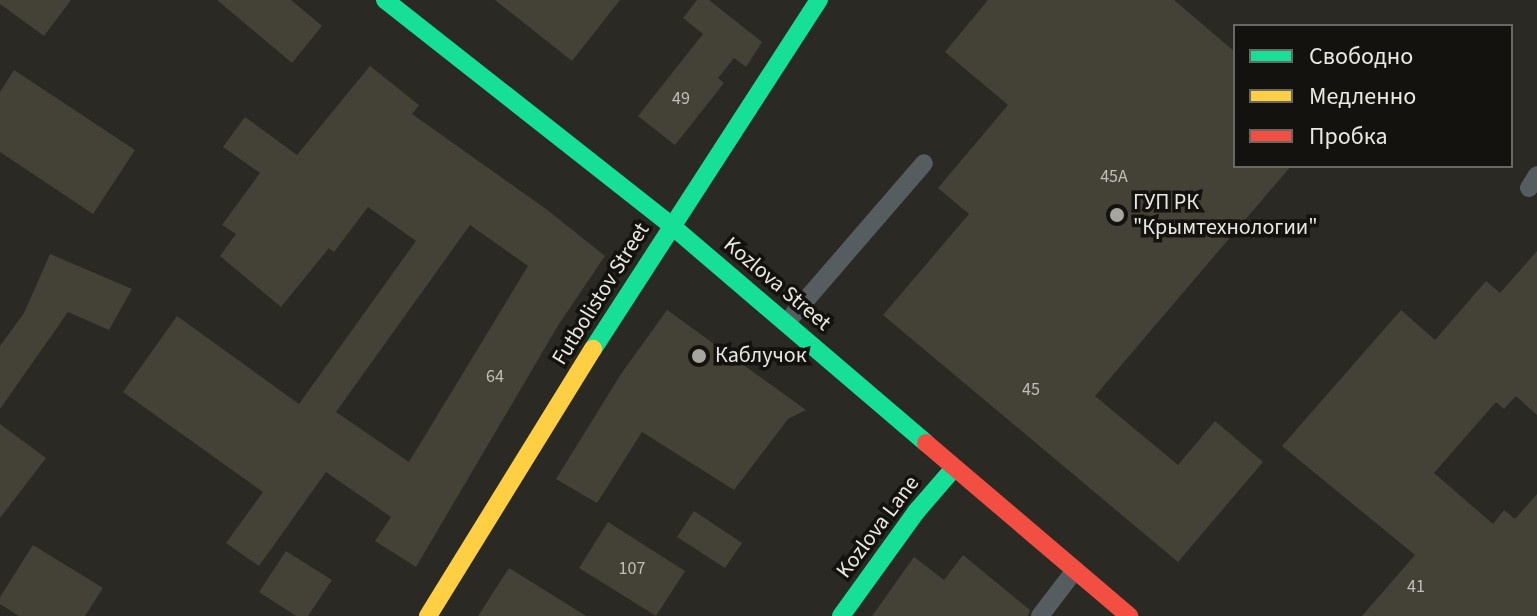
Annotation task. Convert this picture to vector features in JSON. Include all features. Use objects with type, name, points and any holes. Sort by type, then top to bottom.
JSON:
[{"type":"main road","name":"Kozlova Street","points":[[385,0],[672,226],[1129,616]]},
{"type":"main road","name":"Futbolistov Street","points":[[428,616],[672,226],[819,0]]},
{"type":"main road","name":"Kozlova Lane","points":[[841,616],[916,512],[954,468]]},
{"type":"lane","points":[[786,323],[924,163]]},
{"type":"lane","points":[[1040,616],[1075,570]]},
{"type":"building","points":[[0,0],[71,0],[44,36],[0,4]]},
{"type":"building","points":[[217,0],[291,0],[322,26],[292,63]]},
{"type":"building","points":[[495,0],[620,0],[572,61]]},
{"type":"building","points":[[697,0],[709,0],[762,42],[746,67],[734,58],[718,78],[724,83],[675,145],[638,116],[703,34],[683,18]]},
{"type":"building","points":[[988,0],[1174,0],[1233,50],[1233,168],[1289,168],[1095,396],[1178,465],[1215,421],[1263,462],[1178,562],[883,315],[969,214],[938,188],[1008,105],[945,52]]},
{"type":"building","points":[[370,66],[419,105],[412,114],[546,209],[605,256],[559,324],[416,567],[375,541],[391,517],[326,472],[259,566],[226,543],[263,492],[123,392],[177,316],[299,404],[416,241],[368,207],[334,252],[329,248],[281,307],[220,256],[236,234],[222,225],[260,173],[223,147],[245,117],[297,155]],"holes":[[[470,225],[528,266],[409,462],[336,412]]]},
{"type":"building","points":[[14,70],[135,150],[93,214],[0,152],[0,92]]},
{"type":"building","points":[[1537,251],[1537,415],[1516,396],[1504,409],[1496,402],[1434,473],[1493,524],[1504,510],[1515,519],[1537,494],[1537,616],[1362,616],[1415,555],[1282,446],[1401,310],[1435,340],[1486,281],[1500,293]]},
{"type":"building","points":[[50,254],[132,289],[109,330],[68,312],[0,409],[0,346],[24,313]]},
{"type":"building","points":[[667,310],[806,410],[788,419],[734,490],[642,432],[597,503],[556,479],[621,374]]},
{"type":"building","points":[[0,424],[46,458],[0,518]]},
{"type":"building","points":[[694,511],[742,543],[725,568],[677,537]]},
{"type":"building","points":[[608,522],[685,571],[656,616],[579,568]]},
{"type":"building","points":[[33,545],[103,588],[85,616],[19,616],[0,604],[0,597]]},
{"type":"building","points":[[286,551],[332,580],[308,616],[296,616],[259,592]]},
{"type":"building","points":[[963,555],[1030,610],[1028,616],[872,616],[914,557],[944,580]]},
{"type":"building","points":[[509,568],[586,616],[478,616]]},
{"type":"traffic: fast","points":[[385,0],[672,226],[926,443]]},
{"type":"traffic: fast","points":[[593,349],[819,0]]},
{"type":"traffic: fast","points":[[841,616],[916,512],[954,468]]},
{"type":"traffic: slow","points":[[428,616],[593,349]]},
{"type":"traffic: jam","points":[[926,443],[1129,616]]},
{"type":"place","name":"ГУП РК \"Крымтехнологии\"","points":[[1117,215]]},
{"type":"place","name":"Каблучок","points":[[699,356]]}]
